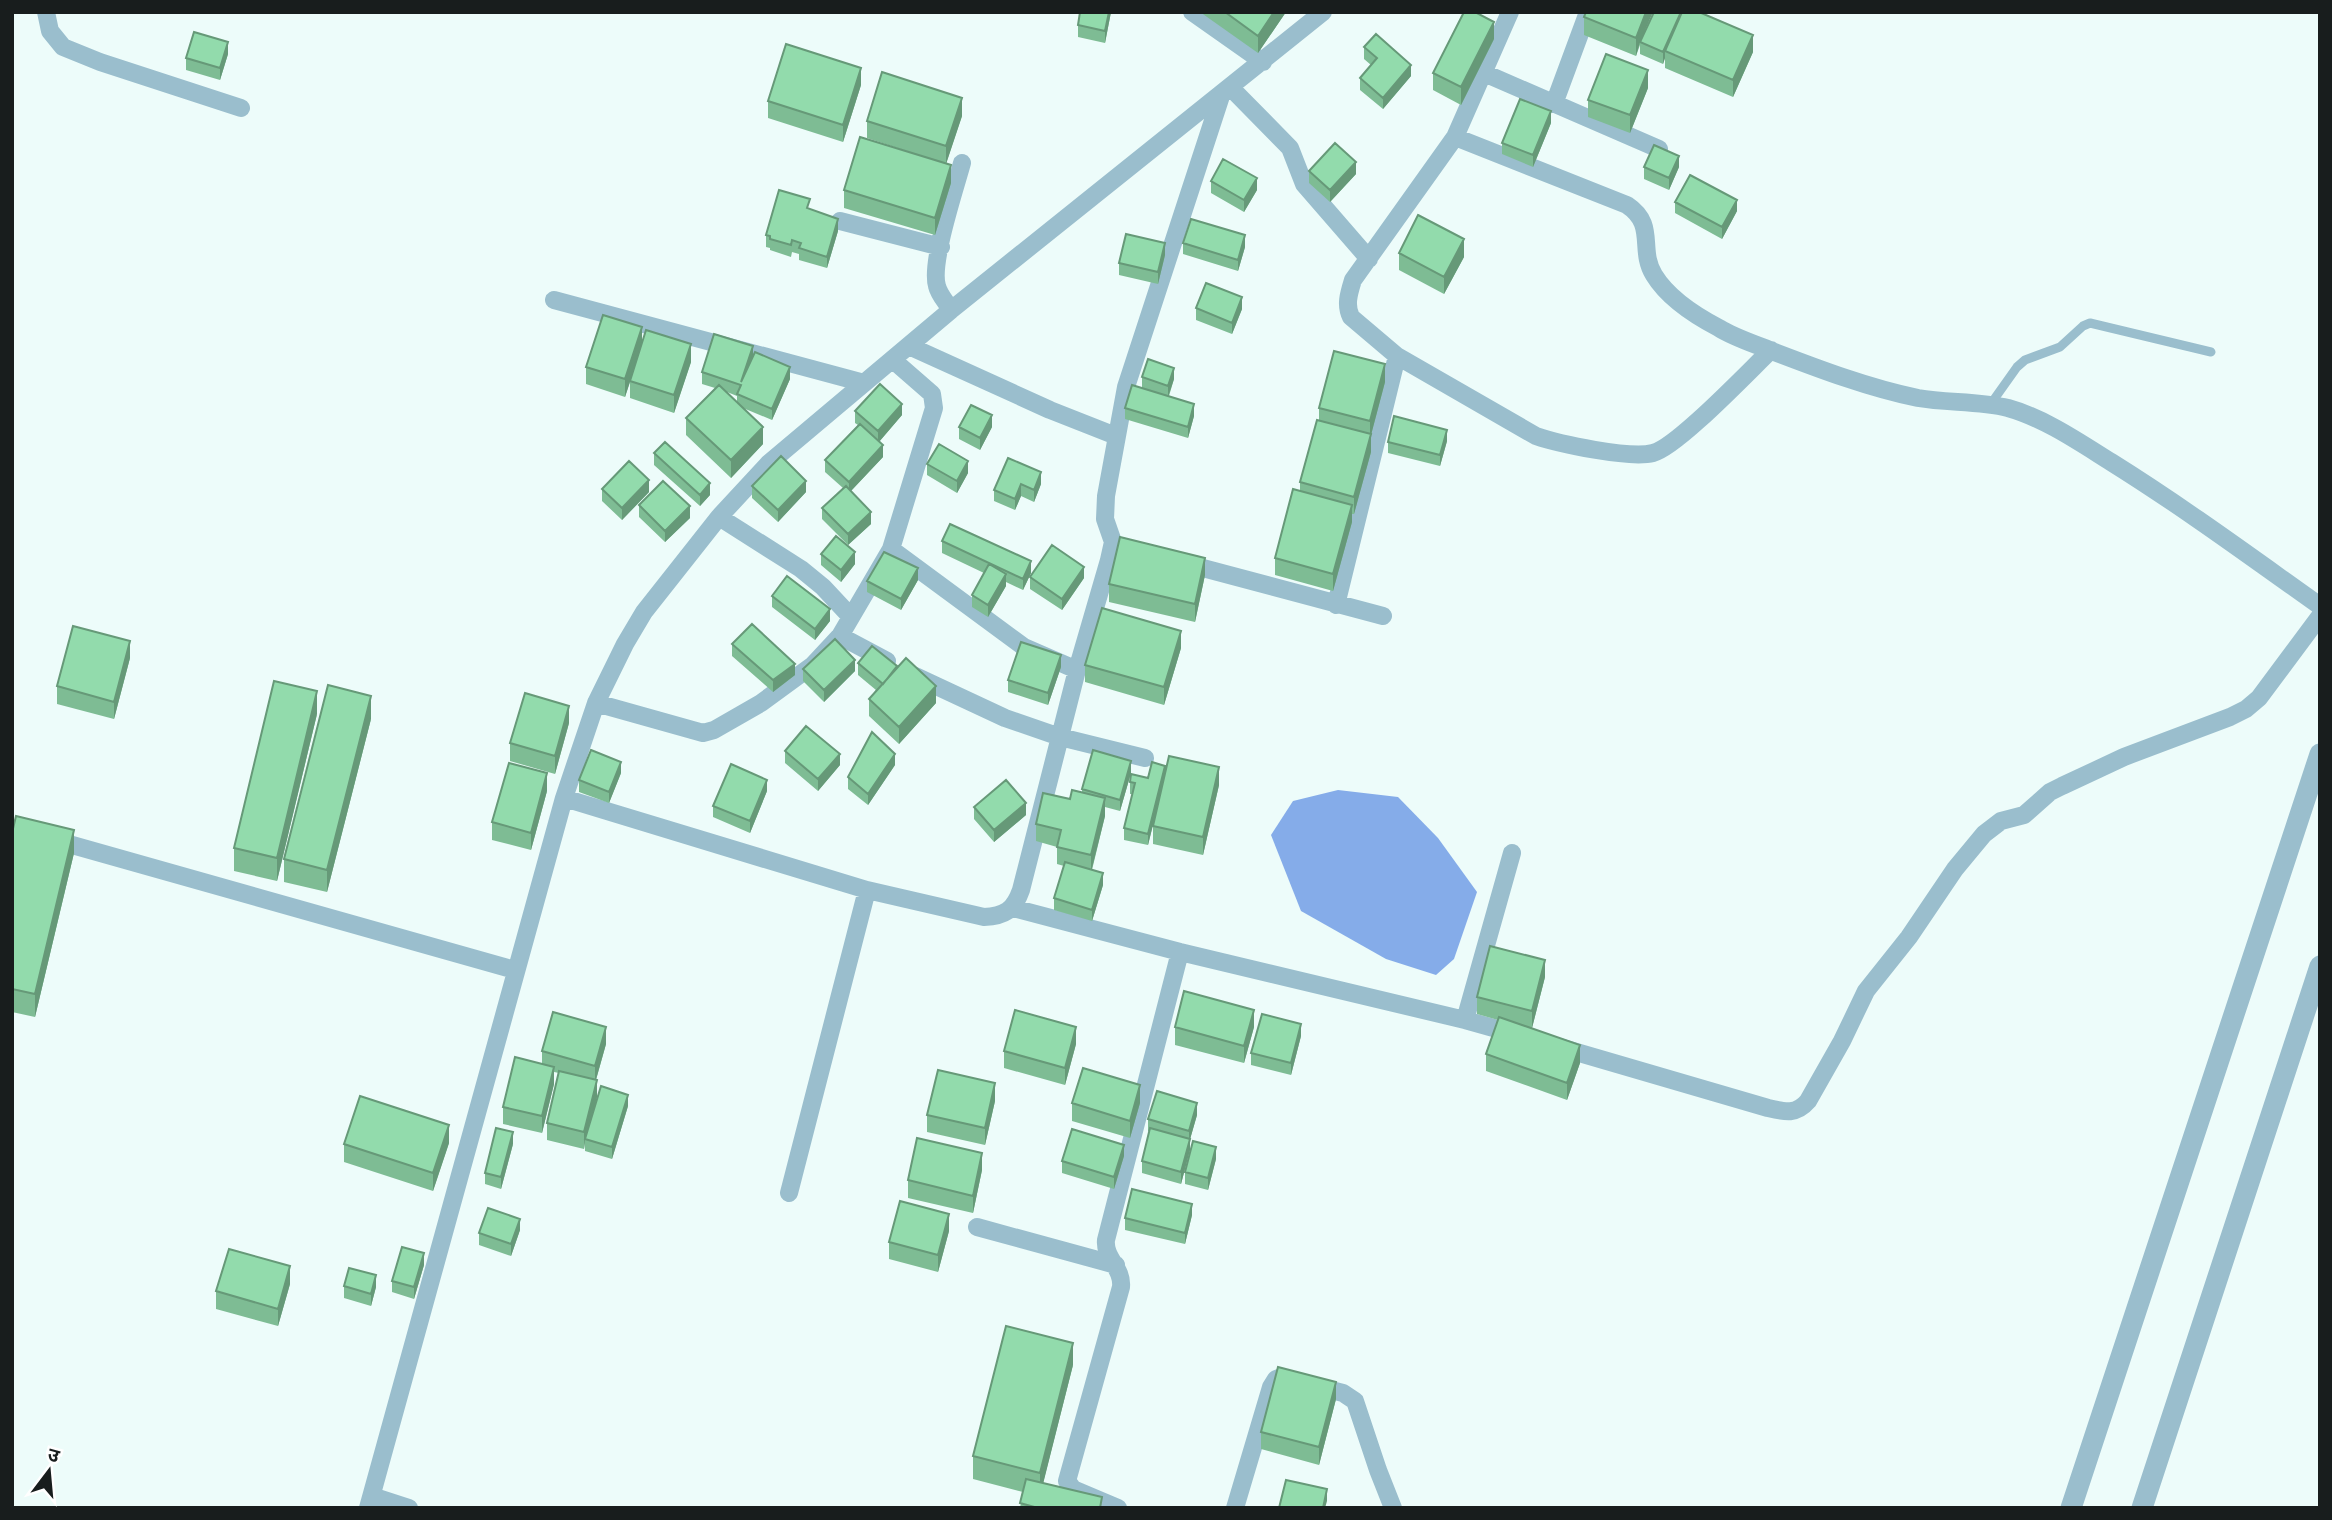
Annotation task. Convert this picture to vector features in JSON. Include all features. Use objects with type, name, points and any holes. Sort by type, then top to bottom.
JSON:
[{"type":"street","points":[[46,12],[50,31],[63,47],[100,62],[241,108]]},
{"type":"street","points":[[1192,12],[1263,62]]},
{"type":"street","points":[[409,1508],[370,1502],[564,798],[596,703],[644,612],[719,517],[768,464],[951,310],[1324,12]]},
{"type":"street","points":[[1510,12],[1455,137],[1353,280],[1348,310],[1351,317],[1397,356],[1536,436],[1557,443],[1636,453],[1653,453],[1665,447],[1771,350]]},
{"type":"street","points":[[1554,104],[1588,12]]},
{"type":"street","points":[[1484,74],[1659,149]]},
{"type":"street","points":[[1226,92],[1290,148],[1301,177],[1310,191],[1369,259]]},
{"type":"street","points":[[564,798],[867,890],[984,917],[998,916],[1013,908],[1021,890],[1077,670],[1119,544],[1105,519],[1105,505],[1116,436],[1133,366],[1226,92]]},
{"type":"street","points":[[1455,137],[1627,205],[1636,211],[1644,225],[1649,265],[1654,276],[1665,290],[1694,314],[1721,330],[1866,384],[1918,398],[2006,408],[2030,417],[2082,444],[2167,498],[2320,606]]},
{"type":"street","points":[[951,310],[937,288],[936,278],[962,163]]},
{"type":"street","points":[[840,221],[941,247]]},
{"type":"street","points":[[554,300],[864,383]]},
{"type":"street","points":[[909,346],[1050,410],[1116,436]]},
{"type":"street","points":[[1336,605],[1397,356]]},
{"type":"street","points":[[596,703],[703,733],[714,730],[761,703],[813,665],[840,636],[891,549],[934,408],[932,394],[893,360]]},
{"type":"street","points":[[719,517],[801,569],[823,587],[851,617]]},
{"type":"street","points":[[891,549],[1024,647],[1077,670]]},
{"type":"street","points":[[1163,557],[1383,616]]},
{"type":"street","points":[[1013,908],[1180,952],[1465,1020],[1768,1108],[1795,1112],[1808,1101],[1866,991],[1909,937],[1955,869],[1984,834],[2001,821],[2024,815],[2050,792],[2062,786],[2124,757],[2246,709],[2259,698],[2320,616]]},
{"type":"street","points":[[840,636],[972,705],[1060,737],[1145,758]]},
{"type":"street","points":[[2071,1508],[2320,754]]},
{"type":"street","points":[[12,828],[515,970]]},
{"type":"street","points":[[1465,1020],[1512,853]]},
{"type":"street","points":[[789,1194],[867,890]]},
{"type":"street","points":[[1118,1508],[1073,1489],[1067,1481],[1122,1287],[1122,1279],[1116,1265],[1106,1251],[1106,1240],[1180,952]]},
{"type":"street","points":[[2142,1508],[2320,966]]},
{"type":"street","points":[[977,1227],[1116,1265]]},
{"type":"street","points":[[1235,1508],[1271,1387],[1276,1379],[1281,1377],[1343,1393],[1355,1401],[1393,1508]]},
{"type":"lane","points":[[1989,406],[2025,360],[2060,347],[2090,323],[2211,352]]},
{"type":"water","points":[[1338,790],[1398,797],[1438,838],[1477,892],[1454,959],[1436,975],[1386,959],[1301,911],[1271,835],[1293,801]]},
{"type":"building","points":[[1080,12],[1109,12],[1105,31],[1078,25]]},
{"type":"building","points":[[1225,12],[1274,12],[1258,36]]},
{"type":"building","points":[[1464,12],[1475,12],[1494,22],[1461,87],[1433,73]]},
{"type":"building","points":[[1586,12],[1646,12],[1636,38],[1584,17]]},
{"type":"building","points":[[1654,12],[1681,12],[1663,52],[1640,42]]},
{"type":"building","points":[[1682,12],[1699,12],[1753,35],[1733,80],[1665,51]]},
{"type":"building","points":[[194,32],[228,42],[220,68],[186,58]]},
{"type":"building","points":[[1376,34],[1411,65],[1383,98],[1360,78],[1377,58],[1364,47]]},
{"type":"building","points":[[786,44],[861,68],[843,125],[768,101]]},
{"type":"building","points":[[1606,54],[1648,70],[1630,115],[1588,100]]},
{"type":"building","points":[[882,72],[962,98],[946,146],[867,121]]},
{"type":"building","points":[[1520,99],[1551,111],[1533,155],[1502,143]]},
{"type":"building","points":[[860,137],[951,165],[935,218],[844,190]]},
{"type":"building","points":[[1335,143],[1356,162],[1330,190],[1309,171]]},
{"type":"building","points":[[1654,145],[1679,156],[1669,178],[1644,167]]},
{"type":"building","points":[[1223,159],[1257,178],[1244,200],[1211,181]]},
{"type":"building","points":[[1690,175],[1737,200],[1722,227],[1675,202]]},
{"type":"building","points":[[779,190],[810,199],[807,208],[838,219],[827,257],[799,248],[801,243],[792,240],[791,245],[770,239],[770,236],[766,235]]},
{"type":"building","points":[[1418,215],[1464,239],[1444,277],[1399,253]]},
{"type":"building","points":[[1191,219],[1245,235],[1238,260],[1183,243]]},
{"type":"building","points":[[1126,234],[1165,243],[1158,272],[1119,263]]},
{"type":"building","points":[[1206,283],[1242,297],[1232,323],[1196,308]]},
{"type":"building","points":[[603,315],[642,327],[625,379],[586,367]]},
{"type":"building","points":[[646,330],[691,344],[674,395],[630,381]]},
{"type":"building","points":[[714,334],[753,346],[741,382],[755,352],[790,367],[772,409],[737,394],[741,385],[702,372]]},
{"type":"building","points":[[1334,351],[1385,364],[1370,421],[1319,408]]},
{"type":"building","points":[[1148,359],[1174,368],[1168,386],[1142,377]]},
{"type":"building","points":[[880,384],[902,404],[878,431],[855,411]]},
{"type":"building","points":[[719,385],[763,427],[731,460],[686,418]]},
{"type":"building","points":[[1132,385],[1194,404],[1188,427],[1125,408]]},
{"type":"building","points":[[971,405],[992,415],[980,438],[959,427]]},
{"type":"building","points":[[1394,416],[1447,430],[1440,455],[1388,442]]},
{"type":"building","points":[[1317,420],[1371,434],[1354,497],[1300,482]]},
{"type":"building","points":[[860,424],[883,445],[849,482],[825,460]]},
{"type":"building","points":[[665,442],[710,483],[700,495],[654,453]]},
{"type":"building","points":[[939,444],[968,461],[957,481],[927,464]]},
{"type":"building","points":[[781,456],[806,481],[778,510],[752,486]]},
{"type":"building","points":[[1008,458],[1041,472],[1034,490],[1021,484],[1015,499],[994,490]]},
{"type":"building","points":[[629,461],[649,480],[622,508],[602,489]]},
{"type":"building","points":[[663,481],[690,506],[665,531],[639,505]]},
{"type":"building","points":[[846,486],[871,512],[848,534],[822,508]]},
{"type":"building","points":[[1293,489],[1352,505],[1333,574],[1275,558]]},
{"type":"building","points":[[950,524],[1031,561],[1023,579],[942,541]]},
{"type":"building","points":[[836,536],[855,552],[841,570],[821,554]]},
{"type":"building","points":[[1120,537],[1205,558],[1195,604],[1109,584]]},
{"type":"building","points":[[1052,545],[1084,567],[1062,599],[1030,577]]},
{"type":"building","points":[[884,552],[918,568],[901,599],[867,581]]},
{"type":"building","points":[[989,564],[1006,574],[988,605],[972,595]]},
{"type":"building","points":[[787,576],[830,609],[815,629],[772,596]]},
{"type":"building","points":[[1102,608],[1181,631],[1164,687],[1085,665]]},
{"type":"building","points":[[752,624],[795,664],[773,680],[732,644]]},
{"type":"building","points":[[73,626],[130,641],[114,702],[57,686]]},
{"type":"building","points":[[835,639],[855,660],[824,690],[803,669]]},
{"type":"building","points":[[1021,642],[1061,655],[1048,693],[1008,680]]},
{"type":"building","points":[[872,646],[897,666],[883,684],[858,663]]},
{"type":"building","points":[[906,658],[936,686],[899,727],[869,699]]},
{"type":"building","points":[[274,681],[317,691],[277,858],[234,848]]},
{"type":"building","points":[[328,685],[371,696],[327,870],[284,859]]},
{"type":"building","points":[[525,693],[569,706],[555,756],[510,743]]},
{"type":"building","points":[[806,726],[840,754],[818,779],[785,751]]},
{"type":"building","points":[[872,732],[895,754],[868,794],[848,777]]},
{"type":"building","points":[[591,750],[621,762],[609,792],[579,780]]},
{"type":"building","points":[[1093,750],[1131,761],[1120,800],[1082,789]]},
{"type":"building","points":[[1169,756],[1219,767],[1203,837],[1153,826]]},
{"type":"building","points":[[1152,762],[1165,766],[1148,834],[1124,828],[1135,783],[1130,782],[1131,774],[1148,778]]},
{"type":"building","points":[[509,763],[547,773],[531,833],[492,822]]},
{"type":"building","points":[[731,764],[767,780],[750,821],[713,806]]},
{"type":"building","points":[[1006,780],[1026,803],[994,830],[974,807]]},
{"type":"building","points":[[1072,790],[1105,798],[1091,855],[1057,847],[1061,830],[1036,824],[1043,793],[1070,799]]},
{"type":"building","points":[[16,816],[74,830],[35,994],[12,989],[12,833]]},
{"type":"building","points":[[1065,862],[1103,873],[1092,910],[1054,898]]},
{"type":"building","points":[[1490,946],[1545,960],[1532,1011],[1477,997]]},
{"type":"building","points":[[1184,991],[1254,1010],[1244,1046],[1175,1027]]},
{"type":"building","points":[[1015,1010],[1076,1027],[1065,1068],[1004,1051]]},
{"type":"building","points":[[553,1012],[606,1027],[595,1066],[542,1051]]},
{"type":"building","points":[[1262,1014],[1301,1024],[1291,1063],[1251,1053]]},
{"type":"building","points":[[1499,1017],[1580,1045],[1567,1083],[1486,1054]]},
{"type":"building","points":[[515,1057],[554,1067],[542,1116],[503,1107]]},
{"type":"building","points":[[1083,1068],[1140,1085],[1130,1121],[1072,1103]]},
{"type":"building","points":[[938,1070],[995,1083],[985,1128],[927,1115]]},
{"type":"building","points":[[559,1071],[597,1080],[584,1132],[547,1123]]},
{"type":"building","points":[[601,1086],[628,1095],[612,1147],[585,1139]]},
{"type":"building","points":[[1157,1091],[1197,1103],[1189,1131],[1148,1119]]},
{"type":"building","points":[[360,1096],[449,1125],[433,1173],[344,1144]]},
{"type":"building","points":[[496,1128],[513,1132],[501,1177],[485,1173]]},
{"type":"building","points":[[1150,1128],[1190,1139],[1181,1172],[1142,1161]]},
{"type":"building","points":[[1072,1129],[1124,1145],[1114,1177],[1062,1161]]},
{"type":"building","points":[[917,1138],[982,1153],[973,1196],[908,1180]]},
{"type":"building","points":[[1193,1141],[1216,1147],[1208,1178],[1185,1172]]},
{"type":"building","points":[[1132,1189],[1192,1204],[1185,1233],[1125,1218]]},
{"type":"building","points":[[900,1201],[949,1214],[938,1255],[889,1242]]},
{"type":"building","points":[[488,1208],[520,1219],[511,1244],[479,1233]]},
{"type":"building","points":[[402,1247],[424,1253],[414,1287],[392,1281]]},
{"type":"building","points":[[229,1249],[290,1266],[278,1309],[216,1291]]},
{"type":"building","points":[[349,1268],[376,1275],[371,1294],[344,1286]]},
{"type":"building","points":[[1006,1326],[1073,1343],[1040,1473],[973,1456]]},
{"type":"building","points":[[1278,1367],[1336,1382],[1319,1447],[1261,1432]]},
{"type":"building","points":[[1026,1479],[1102,1497],[1100,1508],[1038,1508],[1020,1503]]},
{"type":"building","points":[[1286,1480],[1327,1489],[1323,1508],[1279,1508]]}]
